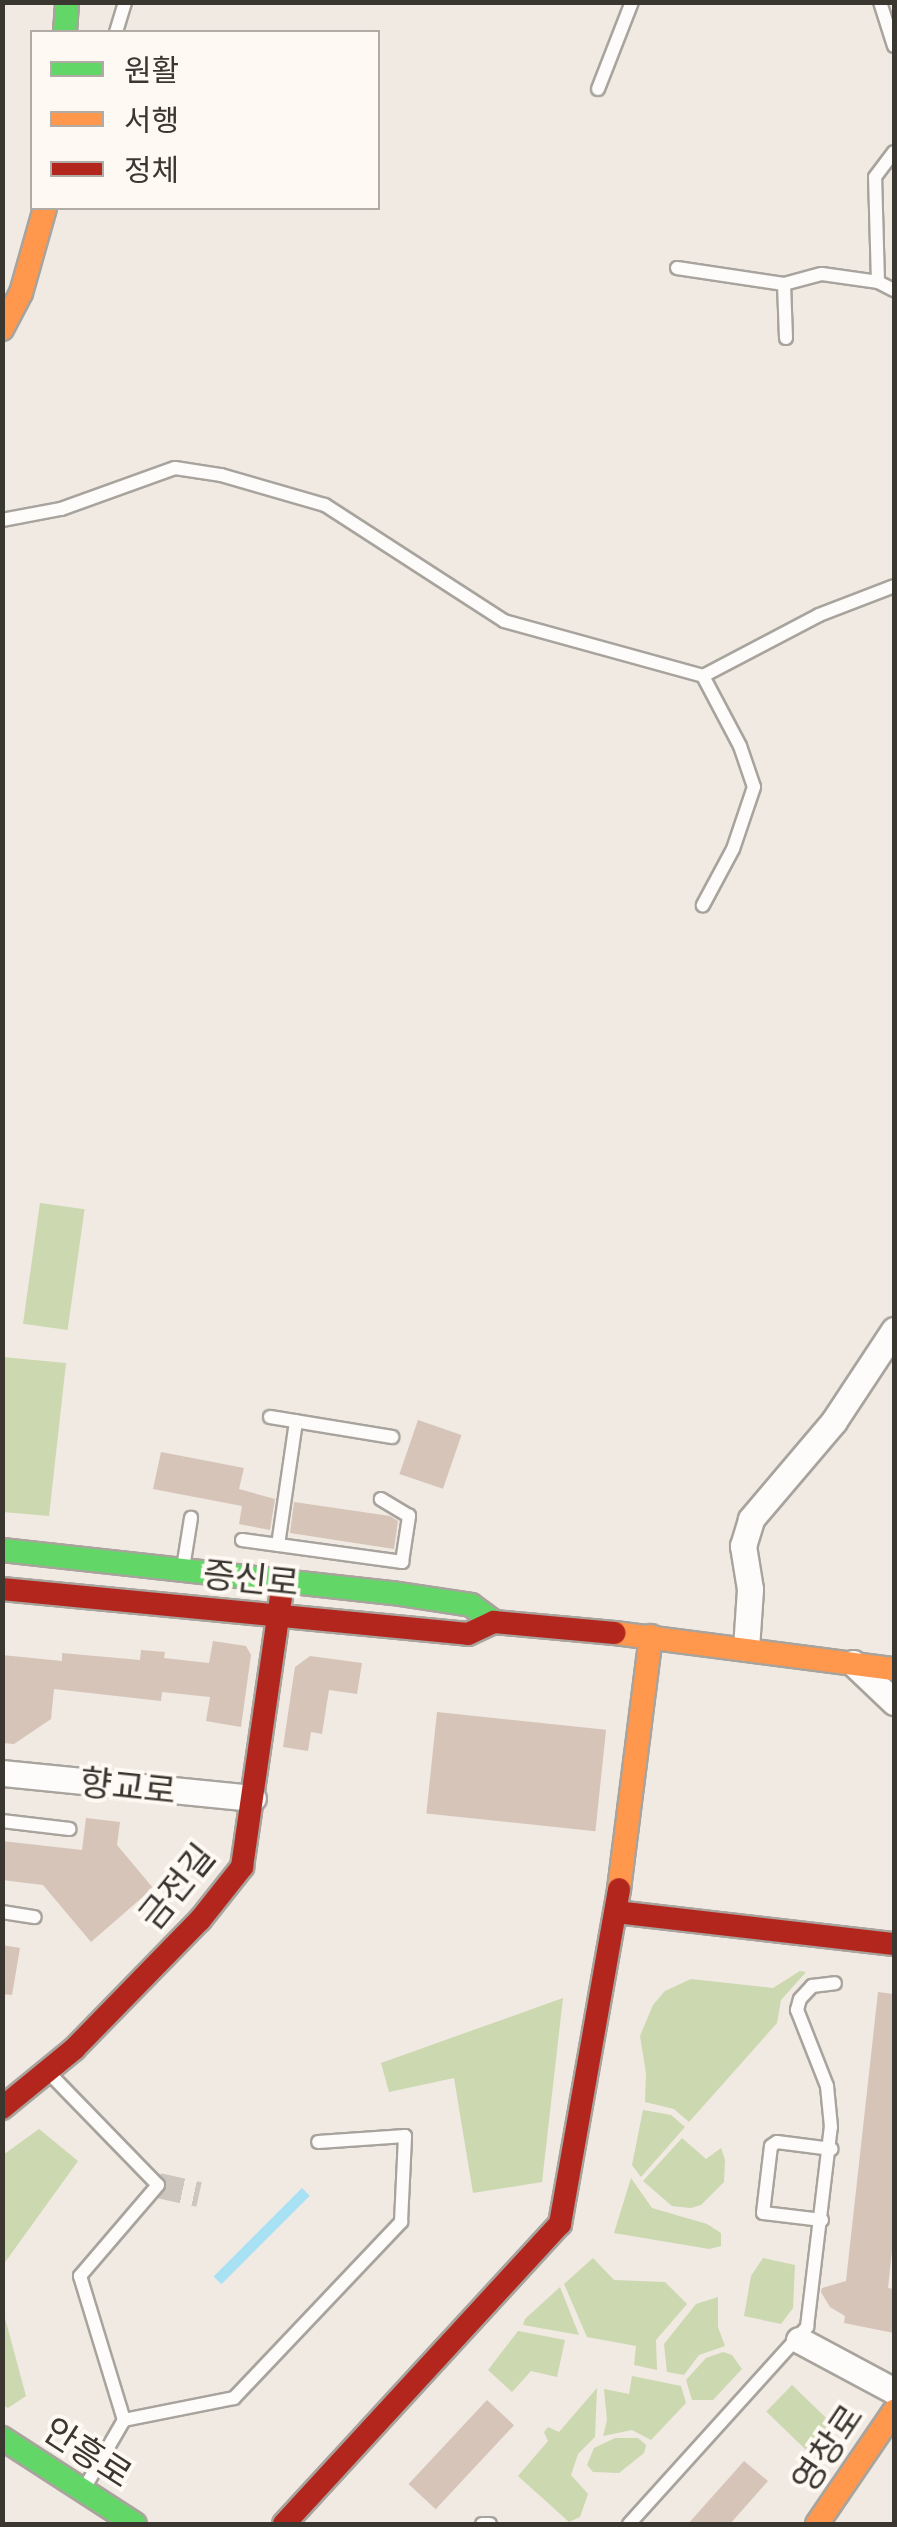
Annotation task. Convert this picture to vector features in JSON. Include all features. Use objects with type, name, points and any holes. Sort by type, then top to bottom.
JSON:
[{"type":"street","points":[[65,30],[67,2]]},
{"type":"street","points":[[2,329],[21,293],[43,210]]},
{"type":"street","points":[[746,1648],[750,1589],[745,1532],[759,1508],[834,1422],[894,1330]]},
{"type":"street","name":"증신로","points":[[2,1550],[393,1593],[472,1605],[494,1622]]},
{"type":"street","name":"금전길","points":[[2,2108],[48,2072],[226,1892],[245,1855],[283,1581]]},
{"type":"street","name":"증신로","points":[[2,1589],[468,1634],[494,1622],[651,1636],[894,1669]]},
{"type":"street","points":[[284,2524],[560,2224],[616,1912],[651,1636]]},
{"type":"street","points":[[853,1663],[894,1702]]},
{"type":"street","name":"향교로","points":[[2,1773],[253,1798]]},
{"type":"street","points":[[616,1912],[894,1944]]},
{"type":"street","points":[[799,2340],[894,2391]]},
{"type":"street","name":"영창로","points":[[817,2524],[894,2411]]},
{"type":"street","name":"안흥로","points":[[2,2438],[135,2524]]},
{"type":"lane","points":[[117,30],[125,2]]},
{"type":"lane","points":[[598,89],[632,2]]},
{"type":"lane","points":[[880,2],[894,46]]},
{"type":"lane","points":[[878,282],[875,178],[894,152]]},
{"type":"lane","points":[[676,268],[784,284],[822,274],[878,282],[894,290]]},
{"type":"lane","points":[[784,284],[786,338]]},
{"type":"lane","points":[[2,520],[61,509],[176,468],[221,476],[326,506],[504,620],[702,676],[819,615],[894,586]]},
{"type":"lane","points":[[702,676],[740,746],[754,788],[733,849],[703,905]]},
{"type":"lane","points":[[270,1418],[392,1437]]},
{"type":"lane","points":[[278,1545],[296,1421]]},
{"type":"lane","points":[[381,1499],[409,1516],[393,1593]]},
{"type":"lane","points":[[183,1571],[191,1518]]},
{"type":"lane","points":[[242,1540],[402,1562]]},
{"type":"lane","points":[[316,1584],[318,1550]]},
{"type":"lane","points":[[2,1821],[70,1829]]},
{"type":"lane","points":[[2,1912],[35,1917]]},
{"type":"lane","points":[[629,2524],[799,2340],[809,2321],[832,2149],[826,2086],[798,2010],[800,2000],[812,1986],[835,1983]]},
{"type":"lane","points":[[48,2072],[158,2184],[80,2276],[124,2420],[83,2490]]},
{"type":"lane","points":[[124,2420],[234,2398],[401,2222],[405,2136],[318,2142]]},
{"type":"lane","points":[[822,2220],[764,2214],[767,2179],[774,2143],[832,2149]]},
{"type":"green space","points":[[40,1203],[85,1209],[68,1330],[23,1324]]},
{"type":"green space","points":[[2,1357],[66,1363],[49,1516],[3,1512]]},
{"type":"green space","points":[[800,1971],[806,1972],[781,2000],[777,2023],[689,2122],[674,2109],[645,2102],[646,2073],[640,2036],[653,2005],[665,1991],[691,1979],[773,1988]]},
{"type":"green space","points":[[563,1998],[542,2182],[473,2193],[454,2078],[389,2092],[381,2063]]},
{"type":"green space","points":[[643,2110],[671,2115],[685,2127],[641,2177],[632,2165]]},
{"type":"green space","points":[[39,2129],[78,2161],[3,2265],[3,2155]]},
{"type":"green space","points":[[682,2138],[706,2159],[721,2148],[725,2160],[724,2182],[701,2205],[691,2208],[672,2206],[643,2181]]},
{"type":"green space","points":[[631,2178],[652,2208],[707,2224],[721,2233],[721,2246],[709,2249],[614,2233]]},
{"type":"green space","points":[[593,2258],[614,2280],[665,2282],[687,2304],[656,2340],[657,2370],[634,2365],[636,2346],[587,2337],[564,2284]]},
{"type":"green space","points":[[763,2258],[795,2265],[793,2308],[781,2324],[744,2316],[751,2276]]},
{"type":"green space","points":[[560,2287],[579,2335],[523,2325],[525,2319]]},
{"type":"green space","points":[[718,2297],[718,2327],[725,2346],[699,2355],[684,2375],[667,2372],[664,2344],[696,2304]]},
{"type":"green space","points":[[2,2307],[26,2396],[8,2408],[3,2405]]},
{"type":"green space","points":[[518,2331],[565,2340],[557,2377],[531,2371],[512,2392],[488,2370]]},
{"type":"green space","points":[[723,2352],[732,2355],[742,2369],[713,2400],[692,2400],[686,2380],[706,2358]]},
{"type":"green space","points":[[632,2376],[681,2386],[686,2403],[651,2440],[632,2430],[603,2436],[607,2420],[604,2389],[629,2394]]},
{"type":"green space","points":[[792,2385],[832,2423],[806,2450],[766,2412]]},
{"type":"green space","points":[[597,2388],[595,2437],[578,2454],[571,2475],[588,2494],[580,2517],[569,2522],[518,2476],[548,2441],[544,2432],[548,2427],[559,2432]]},
{"type":"green space","points":[[615,2438],[638,2438],[646,2445],[644,2453],[619,2473],[593,2472],[587,2465],[594,2448]]},
{"type":"water","points":[[302,2188],[310,2196],[221,2284],[214,2276]]},
{"type":"building","points":[[418,1420],[461,1435],[443,1489],[399,1474]]},
{"type":"building","points":[[161,1452],[244,1468],[239,1489],[275,1499],[270,1530],[239,1524],[242,1506],[153,1489]]},
{"type":"building","points":[[294,1502],[390,1516],[398,1521],[394,1549],[290,1533]]},
{"type":"building","points":[[213,1641],[246,1646],[251,1655],[241,1727],[206,1721],[210,1697],[162,1692],[161,1701],[54,1689],[51,1719],[14,1744],[2,1743],[2,1655],[62,1661],[62,1653],[140,1660],[141,1650],[165,1652],[164,1658],[209,1663]]},
{"type":"building","points":[[310,1656],[362,1663],[357,1694],[329,1690],[322,1734],[311,1732],[308,1751],[283,1747],[295,1667]]},
{"type":"building","points":[[437,1712],[606,1730],[595,1831],[426,1813]]},
{"type":"building","points":[[86,1818],[120,1822],[117,1845],[153,1888],[91,1942],[43,1885],[2,1880],[2,1841],[82,1850]]},
{"type":"building","points":[[2,1945],[20,1948],[12,1995],[2,1994]]},
{"type":"building","points":[[878,1992],[894,1994],[894,2232],[888,2288],[894,2289],[894,2333],[844,2323],[845,2316],[830,2307],[821,2292],[822,2288],[846,2281]]},
{"type":"building","points":[[487,2400],[514,2425],[436,2509],[409,2484]]},
{"type":"building","points":[[744,2461],[768,2481],[730,2524],[688,2524]]},
{"type":"tunnel","points":[[158,2185],[199,2194]]},
{"type":"traffic: fast","points":[[65,30],[67,2]]},
{"type":"traffic: fast","points":[[2,1550],[393,1593],[471,1605],[494,1622]]},
{"type":"traffic: fast","points":[[2,2438],[135,2524]]},
{"type":"traffic: slow","points":[[2,329],[21,293],[44,210]]},
{"type":"traffic: slow","points":[[615,1633],[894,1669]]},
{"type":"traffic: slow","points":[[619,1889],[651,1636]]},
{"type":"traffic: slow","points":[[817,2524],[894,2411]]},
{"type":"traffic: jam","points":[[2,2108],[74,2049],[200,1920],[242,1867],[283,1581]]},
{"type":"traffic: jam","points":[[2,1589],[468,1634],[494,1622],[615,1633]]},
{"type":"traffic: jam","points":[[284,2524],[560,2224],[619,1889]]},
{"type":"traffic: jam","points":[[616,1912],[894,1944]]}]
